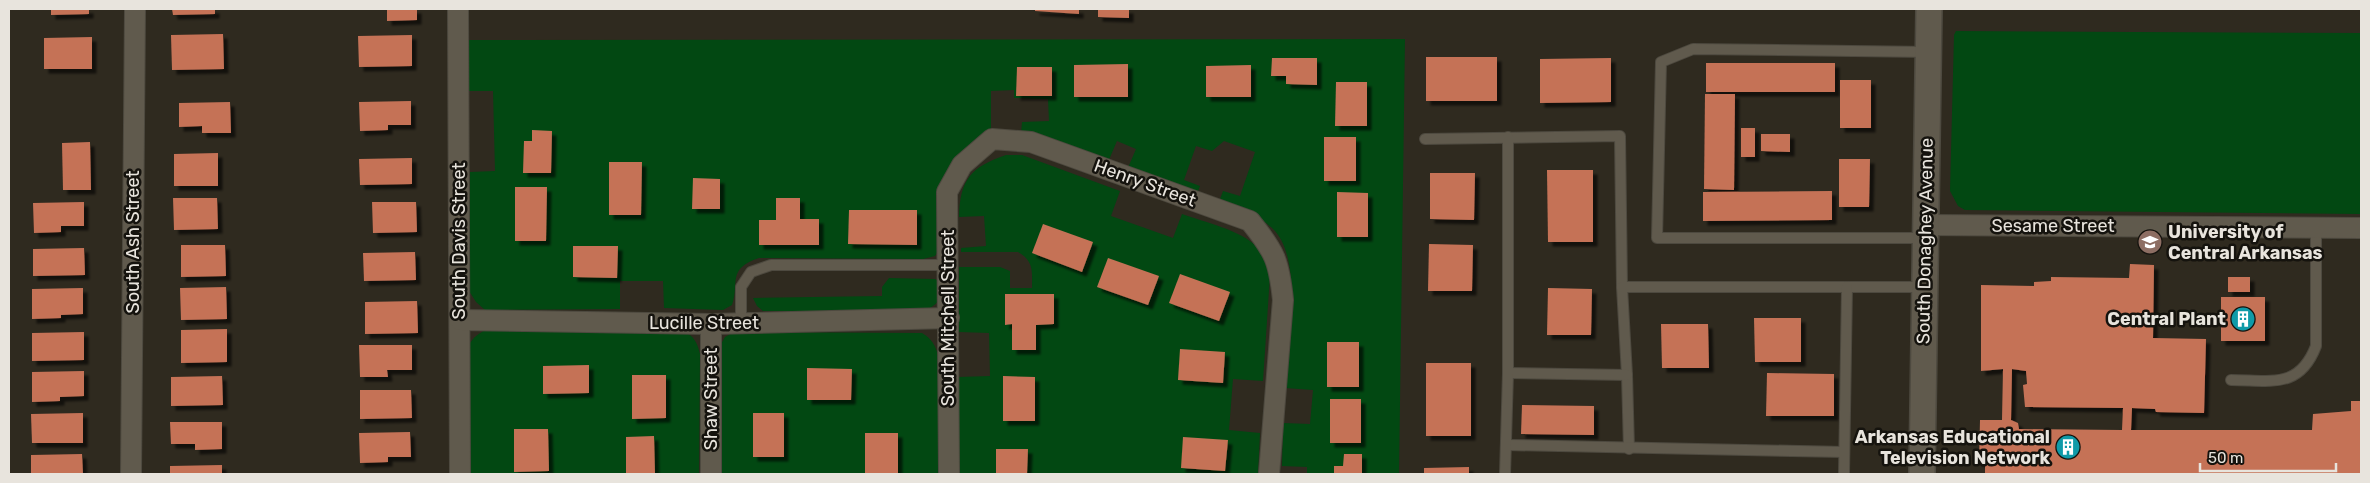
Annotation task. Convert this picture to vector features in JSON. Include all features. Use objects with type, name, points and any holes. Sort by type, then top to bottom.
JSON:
[{"type":"street","name":"South Ash Street","points":[[131,474],[135,9]]},
{"type":"street","name":"South Davis Street","points":[[458,9],[460,474]]},
{"type":"street","name":"South Donaghey Avenue","points":[[1922,474],[1929,9]]},
{"type":"street","name":"Henry Street","points":[[962,165],[992,139],[1031,142],[1250,221],[1271,248],[1280,272],[1284,300],[1269,474]]},
{"type":"street","name":"South Mitchell Street","points":[[949,474],[947,192],[962,165]]},
{"type":"street","name":"Sesame Street","points":[[1925,232],[2361,228]]},
{"type":"street","name":"Lucille Street","points":[[460,320],[711,324],[949,318]]},
{"type":"street","name":"Shaw Street","points":[[711,324],[711,474]]},
{"type":"lane","points":[[1925,232],[1657,238],[1661,62],[1692,49],[1928,52]]},
{"type":"lane","points":[[1425,139],[1620,136],[1622,287],[1628,375],[1629,449]]},
{"type":"lane","points":[[1505,474],[1508,445],[1508,137]]},
{"type":"lane","points":[[2231,380],[2281,380],[2298,374],[2310,362],[2316,346],[2316,228]]},
{"type":"lane","points":[[741,323],[741,287],[751,272],[772,265],[948,266]]},
{"type":"lane","points":[[1622,287],[1924,287]]},
{"type":"lane","points":[[1844,474],[1846,287]]},
{"type":"lane","points":[[1508,373],[1628,375]]},
{"type":"lane","points":[[1508,445],[1844,452]]},
{"type":"green space","points":[[1956,31],[2361,33],[2361,214],[1965,210],[1958,206],[1950,191],[1954,35]]},
{"type":"green space","points":[[1405,39],[1399,474],[1307,474],[1307,467],[1282,466],[1283,423],[1310,424],[1313,390],[1285,388],[1292,304],[1288,261],[1283,243],[1273,229],[1248,213],[1219,202],[1223,191],[1240,196],[1255,152],[1224,141],[1212,151],[1196,146],[1184,180],[1200,186],[1197,194],[1127,170],[1136,149],[1117,141],[1108,162],[1021,133],[1022,122],[1049,121],[1048,99],[1014,98],[1014,90],[991,91],[991,134],[958,158],[943,182],[939,210],[939,250],[935,256],[923,259],[759,258],[749,262],[738,272],[732,305],[723,310],[664,308],[663,281],[620,281],[620,309],[485,310],[476,302],[469,291],[470,172],[495,171],[493,91],[468,91],[469,40]]},
{"type":"green space","points":[[1006,155],[1022,155],[1120,191],[1111,216],[1173,238],[1182,214],[1232,231],[1257,247],[1270,275],[1263,381],[1233,379],[1229,430],[1260,433],[1258,474],[958,474],[958,377],[990,376],[989,333],[959,332],[959,267],[1000,267],[1010,271],[1010,288],[1032,288],[1031,267],[1027,259],[1018,252],[961,252],[961,248],[986,246],[984,216],[959,217],[965,184],[970,176],[984,164]]},
{"type":"green space","points":[[889,278],[935,279],[941,283],[939,300],[924,311],[763,311],[757,306],[753,298],[882,296],[882,287]]},
{"type":"green space","points":[[486,330],[683,331],[690,335],[696,343],[700,354],[699,474],[467,474],[467,349],[475,337]]},
{"type":"green space","points":[[734,332],[922,333],[925,335],[933,342],[938,355],[938,474],[720,474],[721,344],[725,337]]},
{"type":"building","points":[[51,9],[89,9],[89,14],[51,15]]},
{"type":"building","points":[[172,9],[215,9],[215,14],[173,15]]},
{"type":"building","points":[[387,9],[417,9],[417,20],[387,21]]},
{"type":"building","points":[[1035,9],[1079,9],[1079,14],[1035,11]]},
{"type":"building","points":[[1098,9],[1129,9],[1129,18],[1098,17]]},
{"type":"building","points":[[223,34],[224,69],[172,70],[171,35]]},
{"type":"building","points":[[412,35],[412,66],[359,67],[358,36]]},
{"type":"building","points":[[92,37],[92,69],[44,69],[44,38]]},
{"type":"building","points":[[1426,57],[1497,57],[1497,101],[1426,101]]},
{"type":"building","points":[[1272,58],[1317,58],[1317,85],[1286,84],[1286,76],[1271,76]]},
{"type":"building","points":[[1611,58],[1611,102],[1540,103],[1540,59]]},
{"type":"building","points":[[1706,63],[1835,63],[1835,92],[1706,92]]},
{"type":"building","points":[[1128,64],[1128,97],[1074,97],[1074,65]]},
{"type":"building","points":[[1251,65],[1251,97],[1206,97],[1206,66]]},
{"type":"building","points":[[1017,67],[1052,67],[1052,96],[1016,96]]},
{"type":"building","points":[[1840,80],[1871,80],[1871,128],[1840,128]]},
{"type":"building","points":[[1336,82],[1367,82],[1367,126],[1335,126]]},
{"type":"building","points":[[1705,94],[1735,94],[1734,190],[1704,189]]},
{"type":"building","points":[[411,101],[411,125],[388,125],[388,130],[360,131],[359,102]]},
{"type":"building","points":[[230,102],[231,133],[202,133],[202,126],[179,127],[179,103]]},
{"type":"building","points":[[1741,128],[1755,128],[1755,157],[1741,157]]},
{"type":"building","points":[[532,130],[552,131],[551,173],[523,173],[524,141],[532,141]]},
{"type":"building","points":[[1761,134],[1790,134],[1790,152],[1761,151]]},
{"type":"building","points":[[1324,137],[1356,137],[1356,181],[1324,181]]},
{"type":"building","points":[[90,142],[91,190],[63,190],[62,143]]},
{"type":"building","points":[[218,153],[218,186],[174,186],[174,154]]},
{"type":"building","points":[[412,158],[412,184],[360,185],[359,159]]},
{"type":"building","points":[[1839,159],[1870,159],[1869,207],[1839,207]]},
{"type":"building","points":[[609,162],[642,162],[641,215],[609,215]]},
{"type":"building","points":[[1547,170],[1593,170],[1593,242],[1548,242]]},
{"type":"building","points":[[1430,173],[1475,173],[1474,220],[1430,219]]},
{"type":"building","points":[[693,178],[720,179],[720,209],[692,209]]},
{"type":"building","points":[[515,187],[547,187],[546,241],[515,241]]},
{"type":"building","points":[[1832,191],[1832,220],[1703,221],[1703,192]]},
{"type":"building","points":[[1337,192],[1368,193],[1368,237],[1337,237]]},
{"type":"building","points":[[173,198],[217,198],[218,229],[174,230]]},
{"type":"building","points":[[776,198],[800,198],[800,219],[819,219],[819,245],[759,245],[759,220],[776,220]]},
{"type":"building","points":[[84,202],[84,226],[61,226],[61,232],[34,233],[33,203]]},
{"type":"building","points":[[372,202],[416,202],[417,232],[373,233]]},
{"type":"building","points":[[849,210],[917,210],[917,245],[848,244]]},
{"type":"building","points":[[1043,224],[1093,242],[1082,272],[1032,253]]},
{"type":"building","points":[[1429,244],[1473,245],[1472,291],[1428,291]]},
{"type":"building","points":[[181,245],[225,245],[226,276],[181,277]]},
{"type":"building","points":[[573,246],[618,246],[617,278],[573,277]]},
{"type":"building","points":[[84,248],[85,275],[33,276],[33,249]]},
{"type":"building","points":[[415,252],[416,280],[364,281],[363,253]]},
{"type":"building","points":[[1108,258],[1159,276],[1148,305],[1097,287]]},
{"type":"building","points":[[2130,264],[2154,265],[2153,338],[2206,339],[2204,413],[2156,412],[2155,409],[2132,408],[2131,430],[2312,430],[2313,414],[2351,411],[2351,401],[2361,401],[2361,474],[1985,474],[1985,463],[1979,463],[1980,420],[2002,420],[2003,369],[1981,371],[1981,285],[2034,286],[2034,282],[2051,281],[2051,277],[2129,278]],"holes":[[[2012,369],[2026,371],[2027,384],[2023,385],[2025,407],[2123,408],[2122,430],[2019,429],[2018,423],[2011,420]]]},
{"type":"building","points":[[1180,274],[1230,292],[1219,321],[1169,303]]},
{"type":"building","points":[[2228,277],[2250,277],[2250,292],[2228,292]]},
{"type":"building","points":[[226,287],[227,319],[181,320],[180,288]]},
{"type":"building","points":[[83,288],[83,314],[61,315],[61,318],[32,319],[32,289]]},
{"type":"building","points":[[1548,288],[1592,289],[1591,335],[1547,335]]},
{"type":"building","points":[[1005,294],[1054,294],[1054,324],[1036,325],[1036,350],[1012,350],[1012,324],[1005,325]]},
{"type":"building","name":"Central Plant","points":[[2221,297],[2265,297],[2265,341],[2221,341]]},
{"type":"building","points":[[417,301],[418,333],[365,334],[365,302]]},
{"type":"building","points":[[1754,318],[1801,318],[1801,362],[1755,362]]},
{"type":"building","points":[[1661,324],[1708,324],[1709,368],[1662,368]]},
{"type":"building","points":[[227,329],[227,362],[181,363],[181,330]]},
{"type":"building","points":[[84,332],[84,360],[32,361],[32,333]]},
{"type":"building","points":[[1327,342],[1359,342],[1359,387],[1327,387]]},
{"type":"building","points":[[359,345],[412,345],[412,370],[387,370],[388,377],[360,377]]},
{"type":"building","points":[[1180,349],[1225,352],[1223,383],[1178,380]]},
{"type":"building","points":[[1426,363],[1471,363],[1471,436],[1426,436]]},
{"type":"building","points":[[589,365],[589,393],[543,394],[543,366]]},
{"type":"building","points":[[807,368],[852,369],[851,400],[807,400]]},
{"type":"building","points":[[84,371],[84,396],[60,397],[60,401],[32,402],[32,372]]},
{"type":"building","points":[[1767,373],[1834,374],[1834,416],[1766,416]]},
{"type":"building","points":[[632,375],[666,375],[666,418],[632,419]]},
{"type":"building","points":[[222,376],[223,405],[171,406],[171,377]]},
{"type":"building","points":[[1003,376],[1035,377],[1035,421],[1003,421]]},
{"type":"building","points":[[360,390],[411,390],[412,418],[360,419]]},
{"type":"building","points":[[1330,399],[1361,399],[1361,443],[1330,443]]},
{"type":"building","points":[[1522,405],[1594,406],[1594,435],[1521,434]]},
{"type":"building","points":[[83,413],[83,443],[32,443],[31,414]]},
{"type":"building","points":[[753,413],[784,413],[784,457],[753,457]]},
{"type":"building","points":[[170,422],[222,422],[222,449],[195,450],[195,444],[171,444]]},
{"type":"building","points":[[514,429],[548,429],[549,471],[514,472]]},
{"type":"building","points":[[410,432],[411,457],[388,457],[388,462],[360,463],[359,433]]},
{"type":"building","points":[[865,433],[898,433],[898,474],[865,474]]},
{"type":"building","points":[[654,436],[655,474],[626,474],[626,437]]},
{"type":"building","points":[[1183,437],[1228,440],[1225,471],[1181,468]]},
{"type":"building","points":[[996,449],[1028,449],[1027,474],[996,474]]},
{"type":"building","points":[[82,454],[83,474],[31,474],[31,455]]},
{"type":"building","points":[[1344,454],[1362,454],[1362,474],[1334,474],[1334,466],[1343,466]]},
{"type":"building","points":[[222,465],[222,474],[170,474],[170,466]]},
{"type":"building","points":[[1469,467],[1469,474],[1424,474],[1424,468]]},
{"type":"place","name":"University of Central Arkansas","points":[[2150,242]]},
{"type":"place","name":"Central Plant","points":[[2243,319]]},
{"type":"place","name":"Arkansas Educational Television Network","points":[[2068,447]]}]
